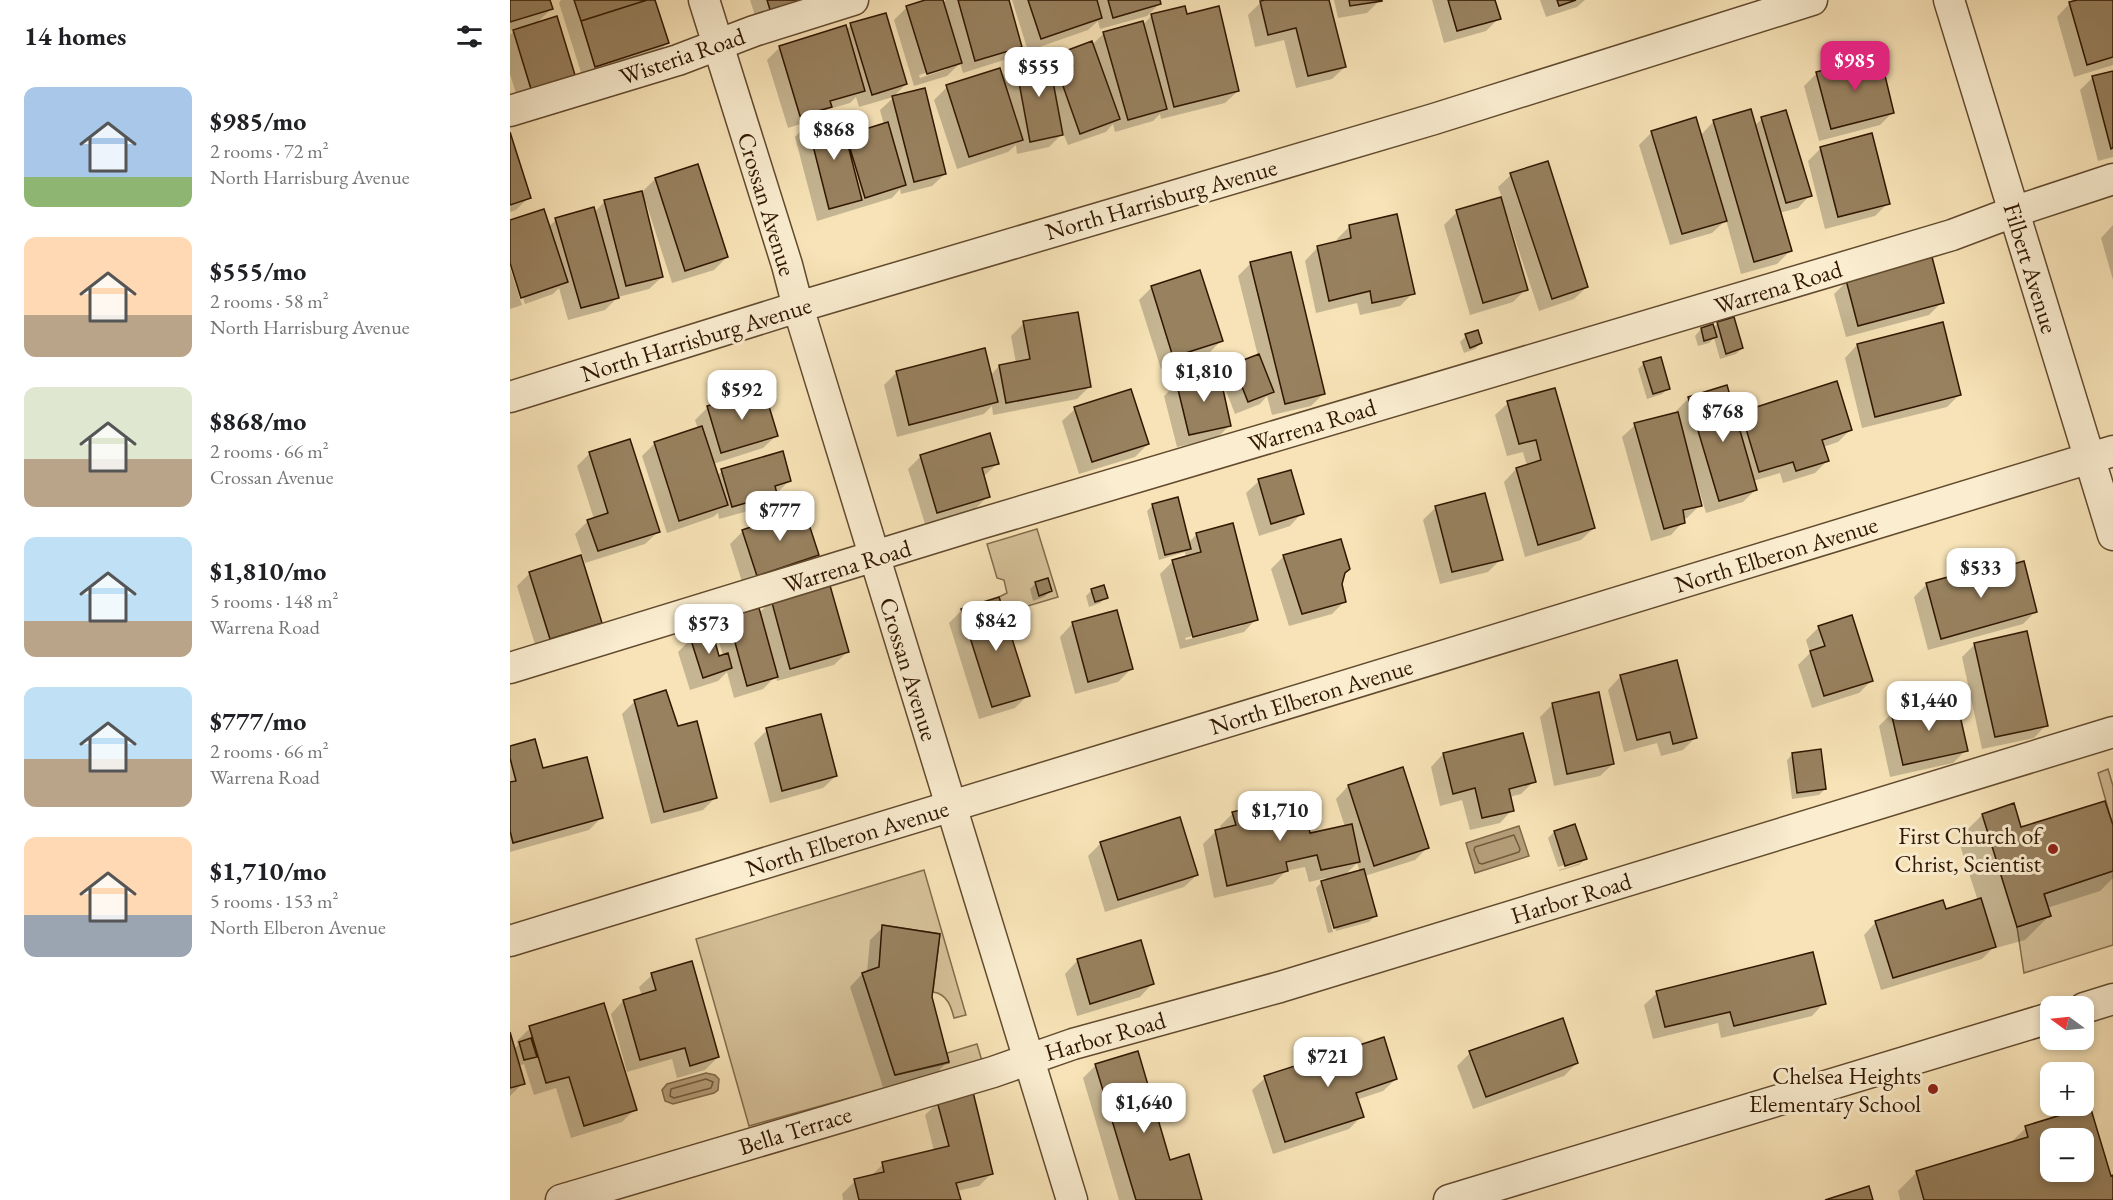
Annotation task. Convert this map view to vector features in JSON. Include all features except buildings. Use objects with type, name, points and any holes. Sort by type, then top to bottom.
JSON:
[{"type":"street","name":"Crossan Avenue","points":[[704,0],[1072,1200]]},
{"type":"street","name":"Wisteria Road","points":[[510,111],[678,60],[754,31],[854,0]]},
{"type":"street","name":"North Harrisburg Avenue","points":[[510,397],[798,307],[1434,119],[1812,0]]},
{"type":"street","name":"Filbert Avenue","points":[[1949,0],[2013,212],[2102,455],[2113,536]]},
{"type":"street","name":"Warrena Road","points":[[510,668],[875,556],[1952,235],[2113,179]]},
{"type":"street","name":"North Elberon Avenue","points":[[510,941],[2102,455]]},
{"type":"street","name":"Harbor Road","points":[[1028,1059],[1280,987],[2113,732]]},
{"type":"street","points":[[2094,1005],[2113,999]]},
{"type":"street","points":[[1449,1200],[2040,1021]]},
{"type":"street","name":"Bella Terrace","points":[[561,1200],[993,1072],[1028,1059]]},
{"type":"shaded area","points":[[1037,529],[1058,597],[1004,613],[999,597],[1007,593],[1004,580],[997,578],[987,544]]},
{"type":"shaded area","points":[[2108,769],[2113,786],[2113,826],[2098,773]]},
{"type":"shaded area","points":[[924,870],[966,1015],[954,1018],[945,998],[933,992],[940,934],[883,925],[879,967],[862,973],[895,1075],[949,1063],[947,1053],[977,1044],[982,1061],[749,1126],[696,939]]},
{"type":"shaded area","points":[[2113,871],[2113,945],[2024,973],[2017,927],[2051,916],[2044,894]]},
{"type":"water","points":[[1519,826],[1529,856],[1475,873],[1466,843]]},
{"type":"water","points":[[706,1073],[715,1075],[719,1079],[718,1090],[714,1093],[673,1104],[665,1101],[662,1090],[667,1084]]},
{"type":"place","name":"First Church of Christ, Scientist","points":[[2053,849]]},
{"type":"place","name":"Chelsea Heights Elementary School","points":[[1933,1089]]}]
